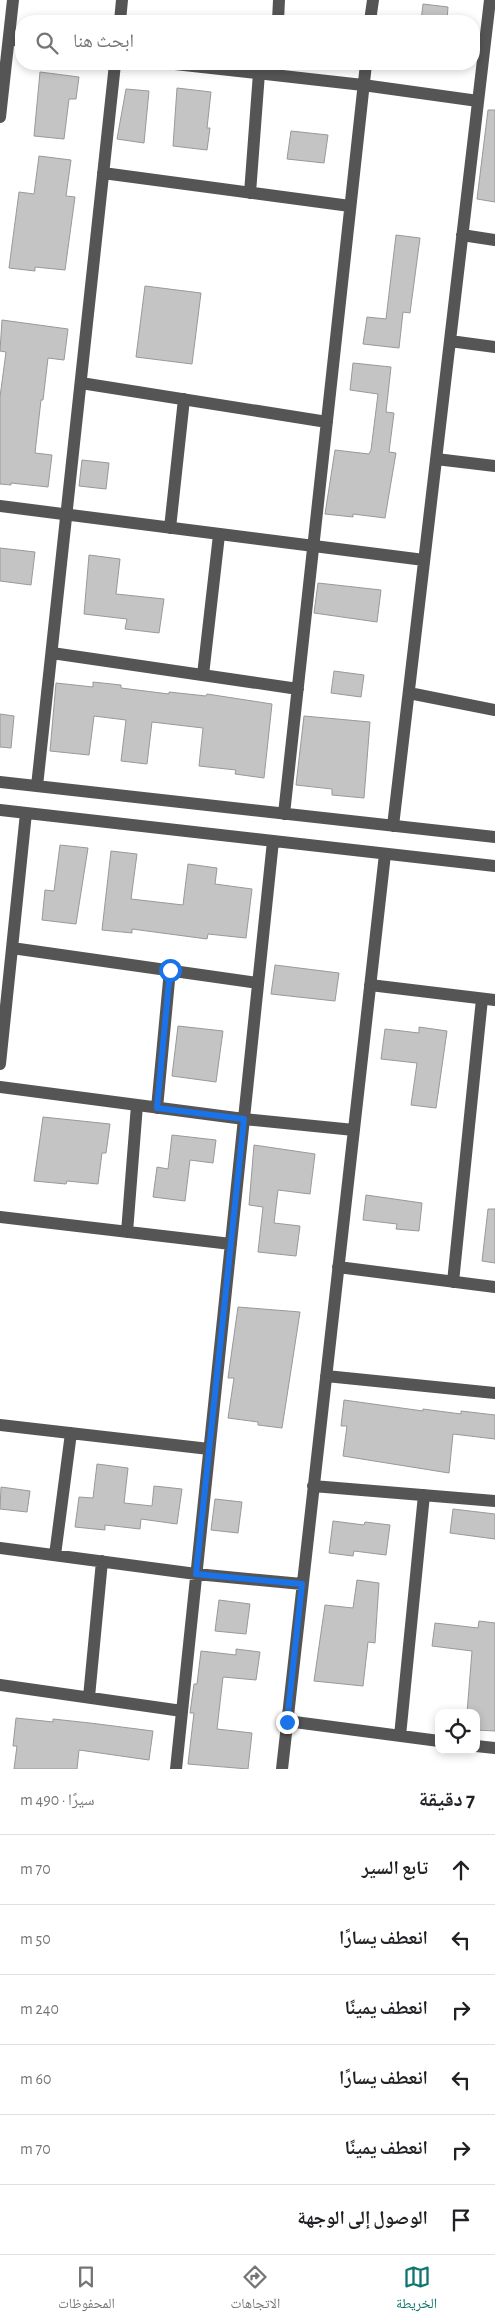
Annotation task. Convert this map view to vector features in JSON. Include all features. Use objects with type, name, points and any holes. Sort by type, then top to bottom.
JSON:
[{"type":"street","points":[[0,117],[15,40],[13,0]]},
{"type":"street","points":[[121,15],[122,0]]},
{"type":"street","points":[[278,15],[279,0]]},
{"type":"street","points":[[371,15],[373,0]]},
{"type":"street","points":[[393,826],[490,0]]},
{"type":"street","points":[[37,786],[114,70]]},
{"type":"street","points":[[231,70],[259,73],[271,70]]},
{"type":"street","points":[[281,70],[364,85],[478,101]]},
{"type":"street","points":[[284,814],[365,70]]},
{"type":"street","points":[[250,193],[259,73]]},
{"type":"street","points":[[104,173],[350,206]]},
{"type":"street","points":[[462,235],[495,240]]},
{"type":"street","points":[[450,341],[495,347]]},
{"type":"street","points":[[81,383],[327,422]]},
{"type":"street","points":[[170,528],[184,399]]},
{"type":"street","points":[[436,459],[495,466]]},
{"type":"street","points":[[0,506],[66,516],[424,560]]},
{"type":"street","points":[[203,675],[219,535]]},
{"type":"street","points":[[52,653],[298,689]]},
{"type":"street","points":[[409,694],[495,710]]},
{"type":"street","points":[[0,782],[495,837]]},
{"type":"street","points":[[0,810],[495,866]]},
{"type":"street","points":[[0,1064],[26,813]]},
{"type":"street","points":[[176,1769],[273,841]]},
{"type":"street","points":[[282,1769],[385,854]]},
{"type":"street","points":[[12,948],[258,983]]},
{"type":"street","points":[[157,1108],[170,970]]},
{"type":"street","points":[[370,985],[495,1000]]},
{"type":"street","points":[[453,1282],[482,999]]},
{"type":"street","points":[[0,1087],[244,1119],[354,1130]]},
{"type":"street","points":[[127,1232],[137,1105]]},
{"type":"street","points":[[0,1217],[231,1244]]},
{"type":"street","points":[[338,1267],[495,1287]]},
{"type":"street","points":[[326,1376],[495,1393]]},
{"type":"street","points":[[0,1425],[209,1449]]},
{"type":"street","points":[[55,1555],[71,1433]]},
{"type":"street","points":[[313,1486],[495,1501]]},
{"type":"street","points":[[400,1736],[424,1495]]},
{"type":"street","points":[[0,1548],[196,1574],[302,1584]]},
{"type":"street","points":[[89,1697],[102,1561]]},
{"type":"street","points":[[0,1684],[182,1711]]},
{"type":"street","points":[[287,1722],[435,1740]]},
{"type":"street","points":[[480,1746],[495,1748]]},
{"type":"building","points":[[423,4],[448,7],[447,15],[422,15]]},
{"type":"building","points":[[40,72],[79,77],[76,99],[69,99],[64,139],[34,136]]},
{"type":"building","points":[[177,88],[211,92],[207,128],[210,128],[207,150],[173,146]]},
{"type":"building","points":[[126,89],[149,91],[144,143],[117,139]]},
{"type":"building","points":[[488,110],[495,110],[495,202],[477,199]]},
{"type":"building","points":[[291,131],[328,135],[324,163],[287,159]]},
{"type":"building","points":[[39,156],[71,160],[66,196],[75,197],[65,270],[35,267],[35,271],[9,268],[19,192],[34,194]]},
{"type":"building","points":[[396,235],[420,238],[410,313],[403,312],[399,348],[363,344],[367,317],[386,319]]},
{"type":"building","points":[[145,286],[201,293],[192,364],[136,357]]},
{"type":"building","points":[[2,320],[68,329],[64,360],[48,358],[43,400],[41,400],[35,453],[52,455],[48,487],[11,483],[11,485],[0,484],[0,397],[6,352],[0,351]]},
{"type":"building","points":[[353,363],[391,367],[386,412],[394,413],[389,452],[396,453],[385,518],[353,514],[353,517],[325,514],[335,450],[369,454],[371,450],[378,394],[350,390]]},
{"type":"building","points":[[82,460],[109,463],[106,489],[79,486]]},
{"type":"building","points":[[0,548],[35,552],[31,585],[0,581]]},
{"type":"building","points":[[89,555],[120,559],[116,594],[164,599],[159,633],[125,629],[127,619],[84,614]]},
{"type":"building","points":[[318,583],[381,590],[377,622],[314,613]]},
{"type":"building","points":[[334,671],[364,675],[361,697],[331,693]]},
{"type":"building","points":[[93,682],[121,685],[121,688],[169,694],[169,692],[206,696],[207,694],[272,704],[264,778],[235,774],[236,770],[199,766],[203,728],[152,722],[147,764],[121,761],[126,720],[94,716],[89,755],[50,751],[56,683],[93,687]]},
{"type":"building","points":[[0,714],[14,716],[11,748],[0,747]]},
{"type":"building","points":[[304,716],[370,722],[364,798],[332,795],[332,789],[296,785]]},
{"type":"building","points":[[60,845],[88,848],[76,924],[42,920],[45,890],[54,891]]},
{"type":"building","points":[[111,851],[137,854],[131,899],[183,905],[188,864],[217,868],[215,884],[252,889],[246,938],[208,934],[207,939],[132,929],[132,933],[102,930]]},
{"type":"building","points":[[275,965],[339,973],[335,1001],[271,994]]},
{"type":"building","points":[[178,1026],[223,1031],[216,1082],[172,1076]]},
{"type":"building","points":[[419,1027],[447,1031],[436,1108],[411,1105],[417,1063],[381,1059],[385,1029],[419,1033]]},
{"type":"building","points":[[43,1117],[110,1124],[106,1153],[102,1153],[98,1184],[67,1181],[66,1184],[34,1181]]},
{"type":"building","points":[[172,1135],[216,1140],[213,1163],[190,1160],[185,1201],[153,1197],[157,1167],[168,1169]]},
{"type":"building","points":[[254,1145],[315,1154],[310,1194],[278,1190],[274,1223],[300,1226],[296,1256],[258,1252],[263,1207],[249,1205]]},
{"type":"building","points":[[366,1195],[422,1203],[419,1231],[396,1229],[397,1224],[363,1220]]},
{"type":"building","points":[[488,1209],[495,1209],[495,1263],[482,1261]]},
{"type":"building","points":[[238,1307],[300,1312],[282,1428],[258,1425],[258,1422],[228,1418],[234,1378],[228,1378]]},
{"type":"building","points":[[344,1400],[423,1411],[423,1409],[461,1414],[461,1411],[495,1415],[495,1439],[453,1434],[449,1473],[343,1456],[347,1426],[341,1426]]},
{"type":"building","points":[[97,1464],[128,1468],[124,1503],[152,1506],[154,1486],[182,1489],[177,1524],[141,1519],[140,1529],[105,1525],[105,1530],[75,1527],[79,1497],[93,1498]]},
{"type":"building","points":[[1,1487],[30,1491],[27,1512],[0,1509]]},
{"type":"building","points":[[215,1499],[242,1502],[238,1533],[211,1530]]},
{"type":"building","points":[[453,1509],[495,1514],[495,1539],[450,1533]]},
{"type":"building","points":[[333,1521],[364,1525],[365,1522],[390,1525],[386,1555],[354,1551],[353,1556],[329,1553]]},
{"type":"building","points":[[357,1580],[379,1583],[375,1643],[368,1642],[363,1686],[314,1681],[325,1605],[353,1608]]},
{"type":"building","points":[[219,1600],[250,1604],[246,1634],[215,1631]]},
{"type":"building","points":[[479,1621],[495,1623],[495,1731],[480,1730],[480,1709],[467,1709],[472,1651],[432,1646],[435,1623],[478,1628]]},
{"type":"building","points":[[236,1649],[260,1652],[256,1680],[223,1677],[217,1729],[252,1733],[248,1769],[188,1764],[194,1713],[190,1713],[194,1684],[197,1684],[201,1651],[236,1655]]},
{"type":"building","points":[[16,1718],[53,1722],[53,1719],[153,1731],[149,1760],[79,1750],[77,1769],[14,1769],[17,1746],[13,1746]]},
{"type":"route","points":[[170,970],[157,1108],[244,1119],[196,1574],[302,1584],[287,1722]]}]
